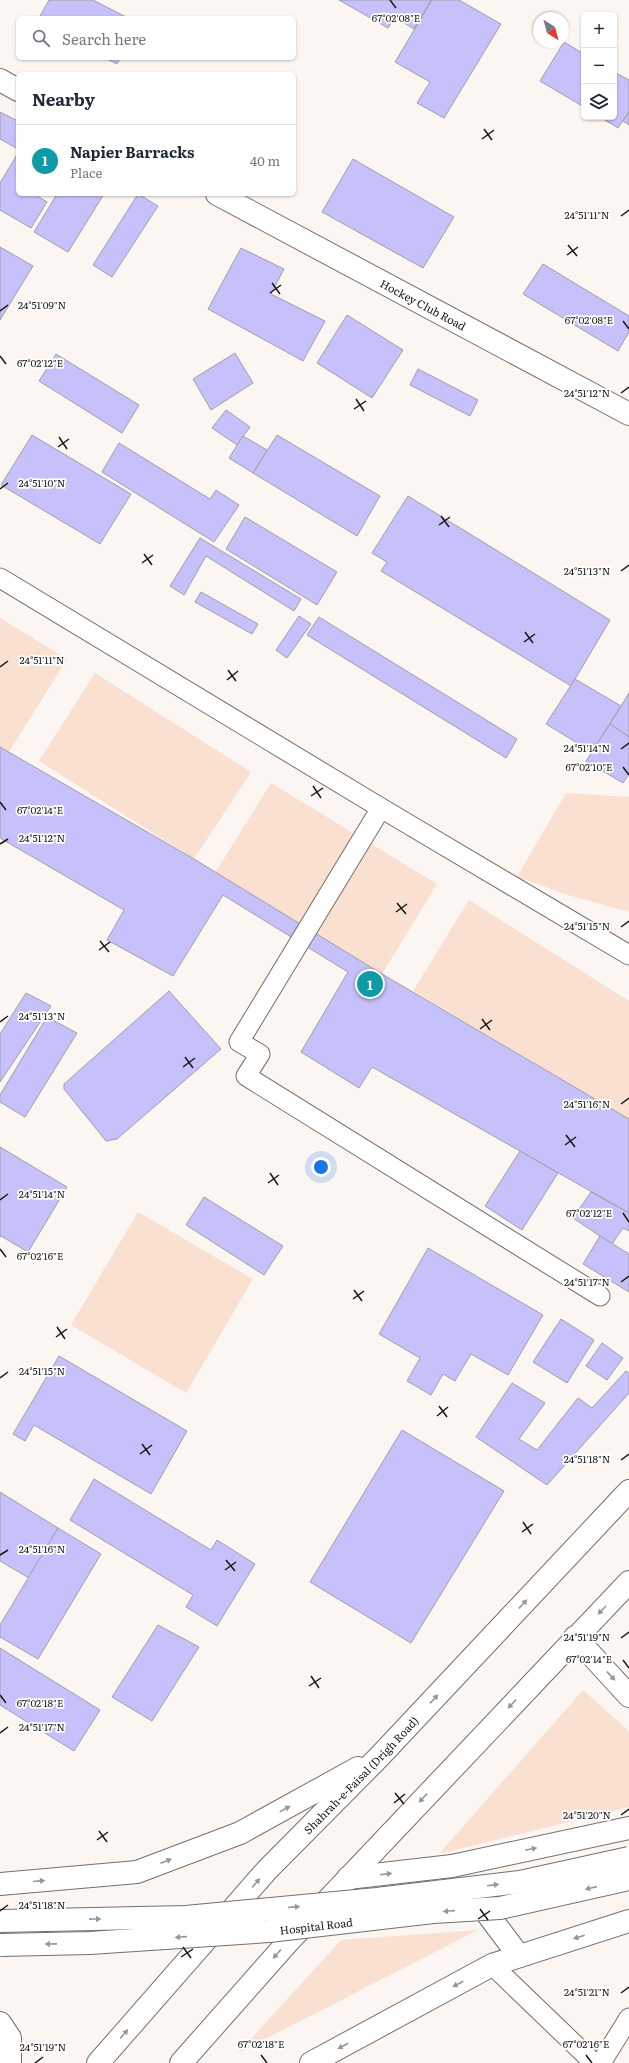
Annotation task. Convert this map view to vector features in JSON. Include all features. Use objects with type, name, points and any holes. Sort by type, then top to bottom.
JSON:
[{"type":"main road","points":[[0,80],[16,89]]},
{"type":"main road","name":"Hockey Club Road","points":[[221,196],[629,414]]},
{"type":"main road","name":"Shahrah-e-Faisal (Drigh Road)","points":[[98,2063],[267,1870],[379,1757],[629,1491]]},
{"type":"main road","points":[[181,2063],[288,1942],[575,1637],[629,1582]]},
{"type":"main road","points":[[575,1637],[629,1696]]},
{"type":"main road","points":[[0,1884],[137,1872],[240,1833],[379,1757]]},
{"type":"main road","points":[[348,1878],[452,1866],[629,1828]]},
{"type":"main road","name":"Hospital Road","points":[[0,1921],[186,1917],[377,1899],[520,1882],[629,1858]]},
{"type":"main road","points":[[452,1866],[519,1956]]},
{"type":"main road","name":"Hospital Road","points":[[0,1945],[90,1943],[262,1931],[433,1912],[500,1908],[629,1879]]},
{"type":"main road","points":[[311,2063],[492,1966],[629,1921]]},
{"type":"main road","points":[[0,2023],[10,2038],[10,2063]]},
{"type":"lane","points":[[0,578],[381,808],[626,950]]},
{"type":"lane","points":[[381,808],[239,1042],[260,1054],[246,1076],[600,1296]]},
{"type":"lane","points":[[492,1966],[594,2063]]},
{"type":"lane","points":[[600,2063],[629,2018]]},
{"type":"shaded area","points":[[0,618],[67,659],[9,752],[0,747]]},
{"type":"shaded area","points":[[95,673],[251,772],[194,859],[39,761]]},
{"type":"shaded area","points":[[271,783],[437,884],[382,974],[215,873]]},
{"type":"shaded area","points":[[566,793],[629,797],[629,912],[568,895],[517,877]]},
{"type":"shaded area","points":[[469,900],[629,1001],[629,1119],[413,991]]},
{"type":"shaded area","points":[[138,1212],[253,1279],[186,1393],[71,1325]]},
{"type":"shaded area","points":[[583,1690],[629,1731],[629,1807],[439,1854]]},
{"type":"shaded area","points":[[478,1930],[238,2053],[341,1940]]},
{"type":"building","points":[[49,0],[93,0],[124,16],[40,16]]},
{"type":"building","points":[[339,0],[431,0],[414,29],[395,17],[388,28]]},
{"type":"building","points":[[432,0],[459,0],[501,24],[444,118],[417,103],[430,82],[395,62]]},
{"type":"building","points":[[569,45],[581,52],[581,105],[540,81],[560,48],[569,48]]},
{"type":"building","points":[[109,60],[119,60],[117,64]]},
{"type":"building","points":[[617,74],[629,80],[629,112],[618,128],[605,120],[617,120]]},
{"type":"building","points":[[0,112],[16,120],[16,148],[0,139]]},
{"type":"building","points":[[629,112],[629,125],[623,121]]},
{"type":"building","points":[[16,156],[16,196],[37,196],[47,202],[31,228],[0,210],[0,183]]},
{"type":"building","points":[[353,159],[454,217],[423,268],[322,212]]},
{"type":"building","points":[[56,196],[103,196],[68,252],[34,232]]},
{"type":"building","points":[[137,196],[141,196],[158,206],[112,277],[93,265]]},
{"type":"building","points":[[0,247],[33,266],[0,320]]},
{"type":"building","points":[[241,248],[284,269],[271,294],[325,321],[303,361],[208,309]]},
{"type":"building","points":[[543,264],[629,316],[629,332],[618,351],[523,294]]},
{"type":"building","points":[[347,315],[403,350],[372,398],[317,363]]},
{"type":"building","points":[[235,353],[253,383],[211,410],[193,379]]},
{"type":"building","points":[[56,354],[139,405],[122,433],[39,381]]},
{"type":"building","points":[[418,369],[478,400],[470,416],[410,385]]},
{"type":"building","points":[[226,410],[250,427],[237,445],[212,428]]},
{"type":"building","points":[[32,435],[131,494],[100,544],[1,485]]},
{"type":"building","points":[[277,435],[380,496],[357,536],[253,473]]},
{"type":"building","points":[[243,436],[267,450],[253,473],[229,458]]},
{"type":"building","points":[[119,443],[210,499],[216,490],[239,505],[214,542],[102,472]]},
{"type":"building","points":[[408,496],[610,620],[571,686],[381,571],[387,562],[372,553]]},
{"type":"building","points":[[245,517],[337,572],[317,605],[226,549]]},
{"type":"building","points":[[200,538],[301,599],[294,611],[206,556],[184,595],[170,586]]},
{"type":"building","points":[[201,592],[258,624],[252,634],[195,602]]},
{"type":"building","points":[[299,616],[311,624],[287,658],[276,650]]},
{"type":"building","points":[[319,617],[517,739],[506,758],[307,635]]},
{"type":"building","points":[[575,679],[621,706],[592,752],[546,724]]},
{"type":"building","points":[[629,693],[629,737],[610,724]]},
{"type":"building","points":[[610,724],[629,737],[629,774],[623,783],[586,761]]},
{"type":"building","points":[[0,747],[194,859],[382,974],[629,1119],[629,1213],[372,1067],[359,1088],[301,1052],[348,972],[223,895],[173,976],[107,940],[124,910],[0,838]]},
{"type":"building","points":[[169,991],[221,1049],[117,1139],[106,1141],[64,1089],[64,1084]]},
{"type":"building","points":[[26,993],[51,1006],[0,1082],[0,1034]]},
{"type":"building","points":[[47,1017],[77,1033],[25,1117],[0,1102],[0,1095]]},
{"type":"building","points":[[0,1147],[67,1187],[28,1252],[1,1236],[0,1237]]},
{"type":"building","points":[[520,1151],[558,1173],[522,1230],[485,1206]]},
{"type":"building","points":[[591,1192],[629,1213],[629,1231],[623,1228],[612,1244],[573,1218]]},
{"type":"building","points":[[204,1197],[283,1246],[264,1275],[186,1225]]},
{"type":"building","points":[[600,1236],[629,1254],[629,1292],[583,1264]]},
{"type":"building","points":[[428,1248],[543,1315],[508,1375],[471,1354],[455,1381],[443,1374],[431,1395],[407,1381],[420,1358],[379,1334]]},
{"type":"building","points":[[561,1319],[594,1340],[567,1383],[533,1362]]},
{"type":"building","points":[[602,1343],[623,1358],[607,1380],[586,1366]]},
{"type":"building","points":[[59,1356],[187,1431],[151,1494],[34,1425],[25,1441],[13,1434]]},
{"type":"building","points":[[626,1371],[629,1373],[629,1393],[547,1485],[476,1437],[512,1383],[545,1403],[519,1439],[537,1450],[578,1398],[592,1408]]},
{"type":"building","points":[[402,1430],[504,1491],[411,1643],[310,1582]]},
{"type":"building","points":[[94,1479],[211,1550],[217,1540],[255,1564],[217,1626],[186,1607],[193,1595],[70,1520]]},
{"type":"building","points":[[0,1492],[58,1528],[29,1578],[0,1561]]},
{"type":"building","points":[[58,1528],[101,1554],[38,1659],[0,1637],[0,1625]]},
{"type":"building","points":[[158,1625],[199,1647],[152,1721],[112,1697]]},
{"type":"building","points":[[0,1648],[100,1710],[74,1751],[0,1705]]},
{"type":"place","name":"Napier Barracks","points":[[370,984]]}]
